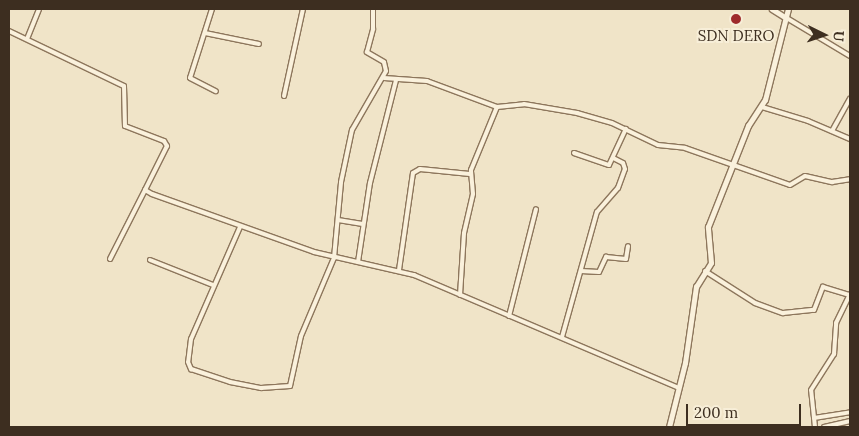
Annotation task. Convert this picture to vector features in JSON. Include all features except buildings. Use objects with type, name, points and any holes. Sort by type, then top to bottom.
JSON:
[{"type":"street","points":[[27,39],[39,9]]},
{"type":"street","points":[[212,9],[191,79],[216,91]]},
{"type":"street","points":[[284,96],[303,9]]},
{"type":"street","points":[[240,226],[191,339],[188,351],[189,367],[230,382],[261,388],[288,387],[301,336],[334,258],[352,130],[384,78],[385,64],[367,52],[374,29],[374,9]]},
{"type":"street","points":[[772,9],[850,56]]},
{"type":"street","points":[[669,427],[696,287],[711,262],[708,227],[748,126],[762,107],[788,9]]},
{"type":"street","points":[[9,31],[124,87],[125,126],[164,141],[167,146],[110,260]]},
{"type":"street","points":[[205,33],[259,44]]},
{"type":"street","points":[[384,78],[427,81],[497,107],[539,106],[626,129],[658,145],[680,147],[790,186],[805,176],[832,182],[850,179]]},
{"type":"street","points":[[358,262],[363,224],[396,80]]},
{"type":"street","points":[[832,131],[850,98]]},
{"type":"street","points":[[460,295],[464,233],[473,194],[470,174],[479,145],[497,107]]},
{"type":"street","points":[[762,107],[850,139]]},
{"type":"street","points":[[574,153],[608,165],[626,129]]},
{"type":"street","points":[[562,338],[597,212],[618,188],[625,169],[623,163],[613,158]]},
{"type":"street","points":[[399,270],[413,173],[420,169],[470,174]]},
{"type":"street","points":[[145,190],[178,205],[334,258],[399,270],[678,388]]},
{"type":"street","points":[[509,316],[536,209]]},
{"type":"street","points":[[338,220],[363,224]]},
{"type":"street","points":[[581,271],[599,272],[606,257],[626,259],[628,246]]},
{"type":"street","points":[[150,260],[213,285]]},
{"type":"street","points":[[705,270],[755,303],[784,313],[814,310],[823,287],[850,295],[836,323],[834,354],[818,382],[811,389],[816,427]]},
{"type":"street","points":[[814,418],[850,412]]},
{"type":"street","points":[[824,427],[850,421]]},
{"type":"place","name":"SDN DERO","points":[[736,19]]}]
